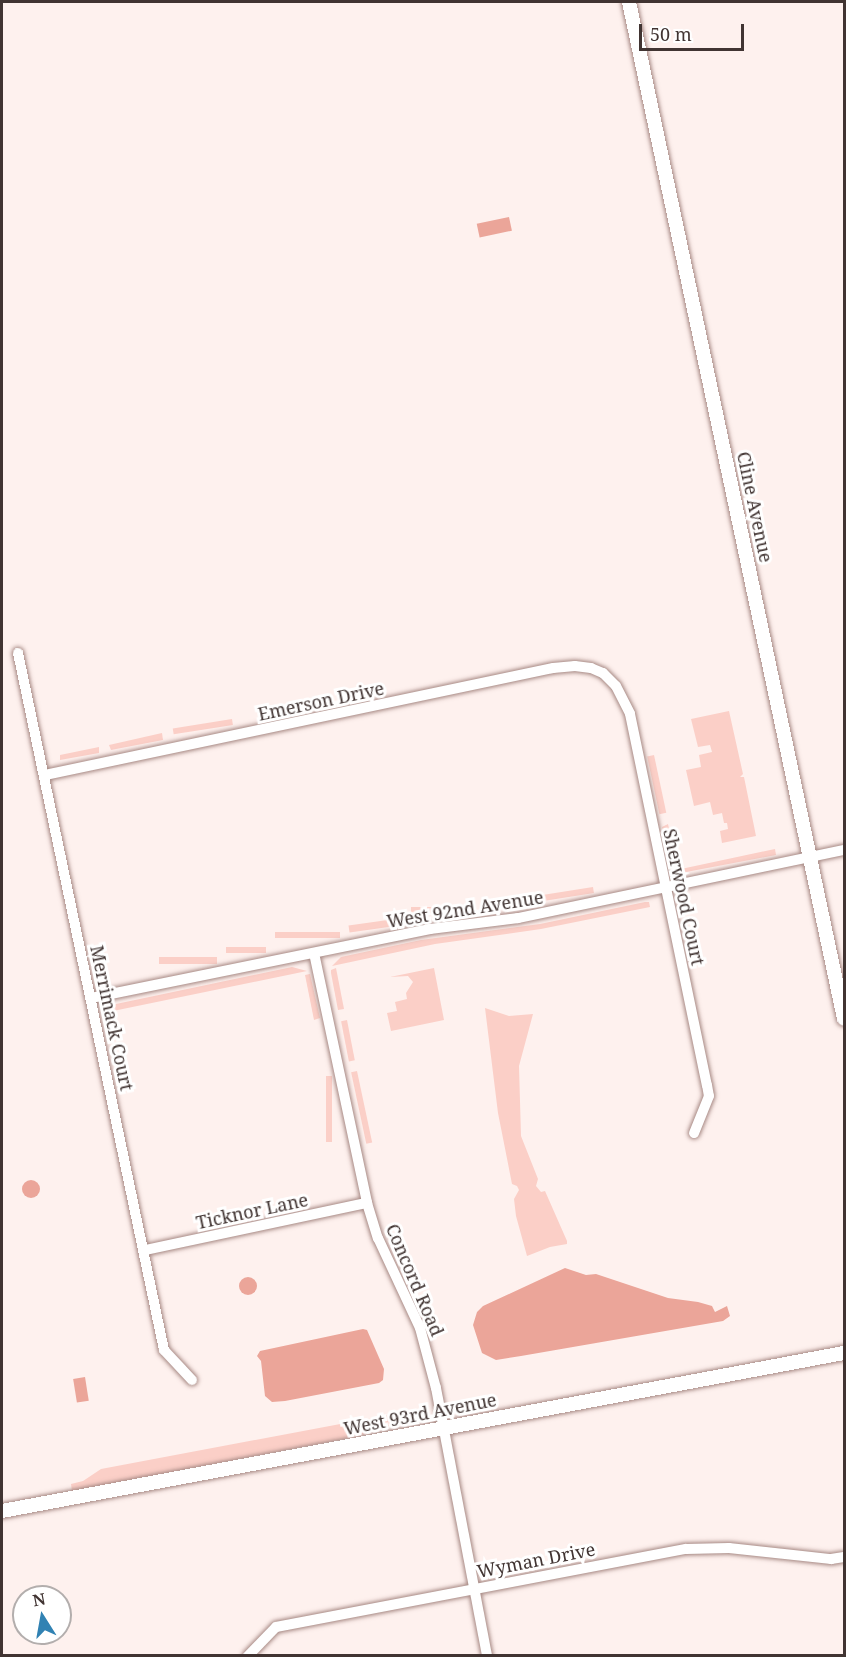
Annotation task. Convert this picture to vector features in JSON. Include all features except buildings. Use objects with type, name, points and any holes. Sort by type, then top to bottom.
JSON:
[{"type":"street","name":"Cline Avenue","points":[[629,2],[844,1019]]},
{"type":"street","name":"Merrimack Court","points":[[18,653],[145,1250],[164,1350],[192,1380]]},
{"type":"street","name":"Emerson Drive","points":[[45,775],[553,668],[575,666],[603,673]]},
{"type":"street","name":"Sherwood Court","points":[[603,673],[616,686],[630,714],[709,1096],[694,1133]]},
{"type":"street","name":"West 92nd Avenue","points":[[91,999],[457,924],[518,918],[844,850]]},
{"type":"street","name":"Concord Road","points":[[315,953],[367,1203],[378,1238],[420,1328],[443,1428],[487,1656]]},
{"type":"street","name":"Ticknor Lane","points":[[145,1250],[367,1203]]},
{"type":"street","name":"West 93rd Avenue","points":[[2,1511],[844,1353]]},
{"type":"street","name":"Wyman Drive","points":[[248,1656],[276,1627],[686,1549],[729,1548],[831,1560],[844,1557]]},
{"type":"shaded area","points":[[509,217],[512,231],[480,238],[477,224]]},
{"type":"shaded area","points":[[729,711],[743,774],[740,777],[744,777],[756,836],[722,843],[720,831],[728,829],[727,823],[724,823],[722,813],[713,815],[710,802],[694,806],[686,770],[701,767],[699,755],[712,752],[710,745],[698,747],[691,719]]},
{"type":"shaded area","points":[[232,719],[233,725],[174,734],[173,728]]},
{"type":"shaded area","points":[[162,733],[163,740],[111,750],[109,745]]},
{"type":"shaded area","points":[[99,747],[99,753],[60,760],[60,755]]},
{"type":"shaded area","points":[[654,755],[666,813],[659,814],[647,756]]},
{"type":"shaded area","points":[[668,824],[677,866],[672,867],[662,827]]},
{"type":"shaded area","points":[[775,849],[776,855],[681,873],[681,869]]},
{"type":"shaded area","points":[[593,887],[594,893],[539,902],[538,896]]},
{"type":"shaded area","points":[[528,900],[529,906],[484,913],[483,907]]},
{"type":"shaded area","points":[[649,902],[650,907],[541,929],[435,944],[332,966],[341,957],[421,940],[540,924]]},
{"type":"shaded area","points":[[411,907],[470,907],[470,913],[411,913]]},
{"type":"shaded area","points":[[402,918],[403,925],[349,932],[349,926]]},
{"type":"shaded area","points":[[275,932],[340,932],[340,938],[275,938]]},
{"type":"shaded area","points":[[226,947],[266,947],[266,953],[226,953]]},
{"type":"shaded area","points":[[159,957],[217,957],[217,964],[159,964]]},
{"type":"shaded area","points":[[292,967],[307,971],[113,1011],[112,1006],[116,1004]]},
{"type":"shaded area","points":[[336,968],[344,1009],[338,1010],[331,973],[331,970]]},
{"type":"shaded area","points":[[434,968],[444,1020],[391,1031],[387,1013],[397,1011],[395,1002],[407,999],[406,993],[413,982],[408,976],[390,977]]},
{"type":"shaded area","points":[[310,974],[320,1018],[314,1020],[305,975]]},
{"type":"shaded area","points":[[485,1008],[509,1016],[533,1014],[519,1066],[521,1136],[538,1179],[536,1186],[541,1192],[545,1191],[567,1244],[550,1247],[527,1256],[516,1216],[514,1199],[519,1190],[512,1184],[498,1113]]},
{"type":"shaded area","points":[[347,1020],[355,1060],[349,1061],[341,1021]]},
{"type":"shaded area","points":[[357,1071],[372,1142],[366,1144],[351,1072]]},
{"type":"shaded area","points":[[326,1076],[332,1076],[332,1142],[326,1142]]},
{"type":"shaded area","points":[[27,1180],[35,1180],[40,1185],[38,1196],[27,1198],[22,1193],[22,1185]]},
{"type":"shaded area","points":[[565,1268],[586,1275],[596,1274],[668,1298],[712,1306],[715,1312],[727,1306],[730,1316],[723,1321],[496,1360],[482,1353],[473,1325],[477,1312],[483,1306]]},
{"type":"shaded area","points":[[248,1277],[254,1280],[257,1286],[254,1292],[248,1295],[242,1292],[239,1286],[242,1280]]},
{"type":"shaded area","points":[[367,1330],[384,1369],[383,1380],[379,1383],[285,1401],[272,1402],[265,1396],[261,1361],[257,1356],[260,1351]]},
{"type":"shaded area","points":[[85,1377],[89,1401],[77,1403],[73,1379]]},
{"type":"shaded area","points":[[420,1409],[422,1414],[417,1417],[359,1436],[72,1491],[71,1484],[83,1481],[101,1469]]}]
